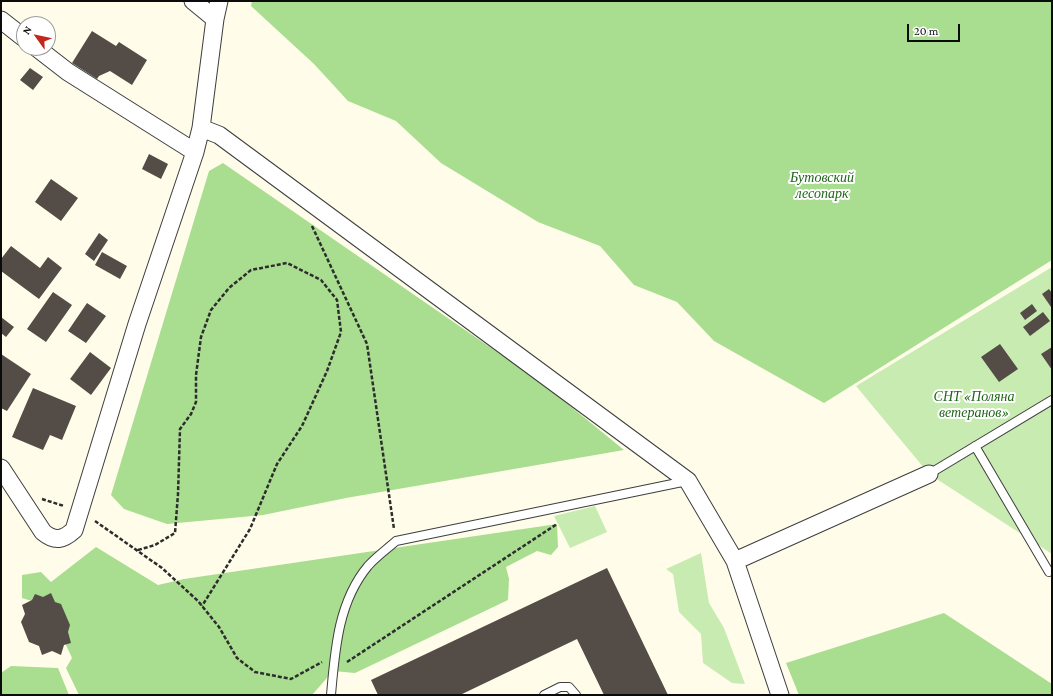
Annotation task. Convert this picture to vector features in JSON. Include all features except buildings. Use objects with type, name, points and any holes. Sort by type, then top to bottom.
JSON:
[{"type":"street","points":[[193,1],[215,19]]},
{"type":"street","points":[[1,468],[43,532],[50,538],[65,538],[74,530],[137,324],[195,152],[201,128],[215,19],[219,1]]},
{"type":"street","points":[[1,20],[16,32]]},
{"type":"street","points":[[47,56],[68,72],[195,152]]},
{"type":"street","points":[[201,128],[219,135],[688,481],[735,561],[780,695]]},
{"type":"street","points":[[735,561],[929,474]]},
{"type":"lane","points":[[929,474],[1052,400]]},
{"type":"lane","points":[[975,446],[1049,572]]},
{"type":"lane","points":[[331,695],[334,655],[339,625],[356,584],[369,566],[396,541],[688,481]]},
{"type":"lane","points":[[544,695],[560,687],[569,687],[576,695]]},
{"type":"path","points":[[308,219],[367,344],[396,541]]},
{"type":"path","points":[[138,550],[155,545],[175,533],[180,429],[191,414],[196,402],[196,375],[201,337],[211,310],[229,288],[251,270],[287,263],[321,280],[337,300],[341,332],[329,365],[302,426],[277,464],[250,529],[202,606]]},
{"type":"path","points":[[16,491],[80,511],[162,568],[202,606],[219,627],[237,658],[256,672],[291,679],[334,655]]},
{"type":"path","points":[[333,671],[557,524]]},
{"type":"green space","name":"Бутовский лесопарк","points":[[252,1],[1052,1],[1052,260],[824,403],[714,341],[677,302],[634,285],[600,246],[538,222],[441,163],[396,121],[348,101],[314,64],[251,6]]},
{"type":"green space","points":[[223,163],[542,383],[624,450],[346,498],[263,515],[167,524],[124,509],[111,495],[209,171]]},
{"type":"green space","name":"СНТ «Поляна ветеранов»","points":[[1052,267],[1052,554],[929,474],[856,386]]},
{"type":"green space","points":[[595,506],[607,532],[570,548],[554,516]]},
{"type":"green space","points":[[557,524],[558,547],[551,555],[537,551],[506,567],[509,579],[508,600],[355,673],[333,671],[312,695],[79,695],[66,668],[72,658],[48,606],[22,598],[22,575],[41,572],[51,582],[96,547],[158,585],[184,579]]},
{"type":"green space","points":[[701,553],[709,603],[724,628],[745,684],[732,683],[703,663],[701,634],[679,612],[673,574],[666,569]]},
{"type":"green space","points":[[944,613],[1052,684],[1052,695],[799,695],[786,663]]},
{"type":"green space","points":[[11,666],[58,668],[69,695],[1,695],[1,673]]}]
